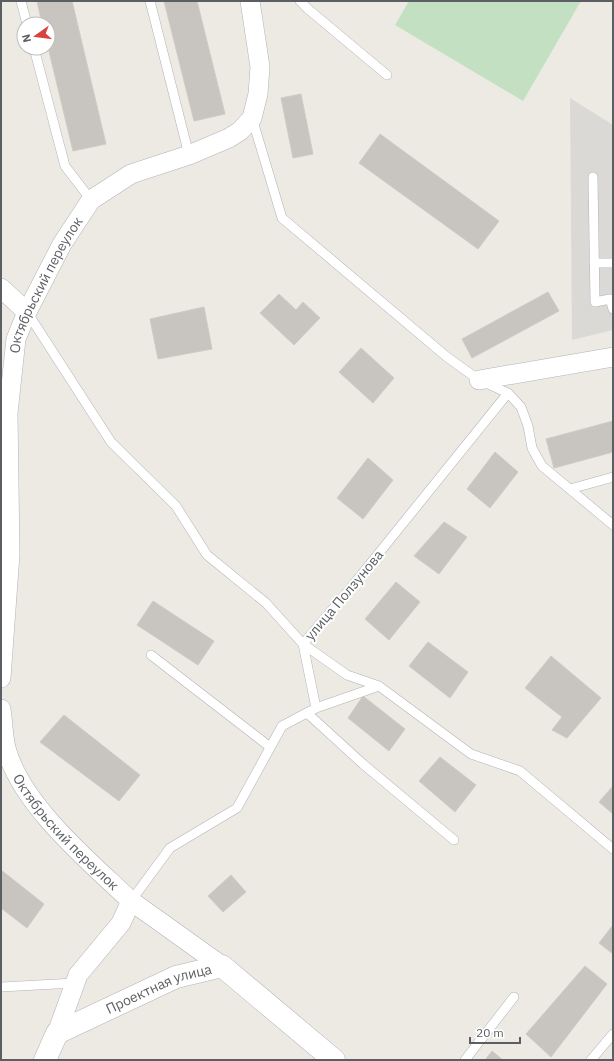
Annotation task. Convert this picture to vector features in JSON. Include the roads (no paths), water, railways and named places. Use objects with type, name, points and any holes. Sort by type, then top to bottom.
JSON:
[{"type":"street","points":[[250,1],[260,67],[258,94],[252,118]]},
{"type":"street","name":"Октябрьский переулок","points":[[1,678],[10,554],[8,412],[16,339],[27,312],[62,244],[91,200],[131,174],[189,155],[229,138],[240,131],[252,118]]},
{"type":"street","points":[[1,288],[27,312]]},
{"type":"street","points":[[479,380],[613,357]]},
{"type":"street","name":"Октябрьский переулок","points":[[1,709],[4,748],[18,777],[48,820],[131,901],[222,966]]},
{"type":"street","points":[[45,1060],[57,1033],[78,975],[121,923],[131,901]]},
{"type":"street","name":"Проектная улица","points":[[57,1033],[176,977],[222,966],[334,1060]]},
{"type":"lane","points":[[21,1],[25,16]]},
{"type":"lane","points":[[150,1],[189,155]]},
{"type":"lane","points":[[300,1],[387,76]]},
{"type":"lane","points":[[36,56],[65,166],[91,200]]},
{"type":"lane","points":[[252,118],[282,218],[447,357],[479,380],[508,393],[520,407],[528,426],[532,448],[542,466],[613,525]]},
{"type":"lane","points":[[593,177],[595,302],[611,298],[613,309]]},
{"type":"lane","points":[[594,263],[613,263]]},
{"type":"lane","points":[[27,312],[111,442],[176,506],[207,555],[266,603],[303,644],[347,675],[379,686],[471,754],[520,771],[613,849]]},
{"type":"lane","name":"улица Ползунова","points":[[316,708],[303,644],[350,589],[508,393]]},
{"type":"lane","points":[[570,489],[613,477]]},
{"type":"lane","points":[[151,654],[270,747]]},
{"type":"lane","points":[[131,901],[170,848],[237,808],[282,726],[316,708],[379,686]]},
{"type":"lane","points":[[306,713],[363,764],[454,840]]},
{"type":"lane","points":[[1,987],[10,988],[75,983]]},
{"type":"lane","points":[[465,1060],[514,997]]},
{"type":"lane","points":[[591,1060],[613,1034]]}]
